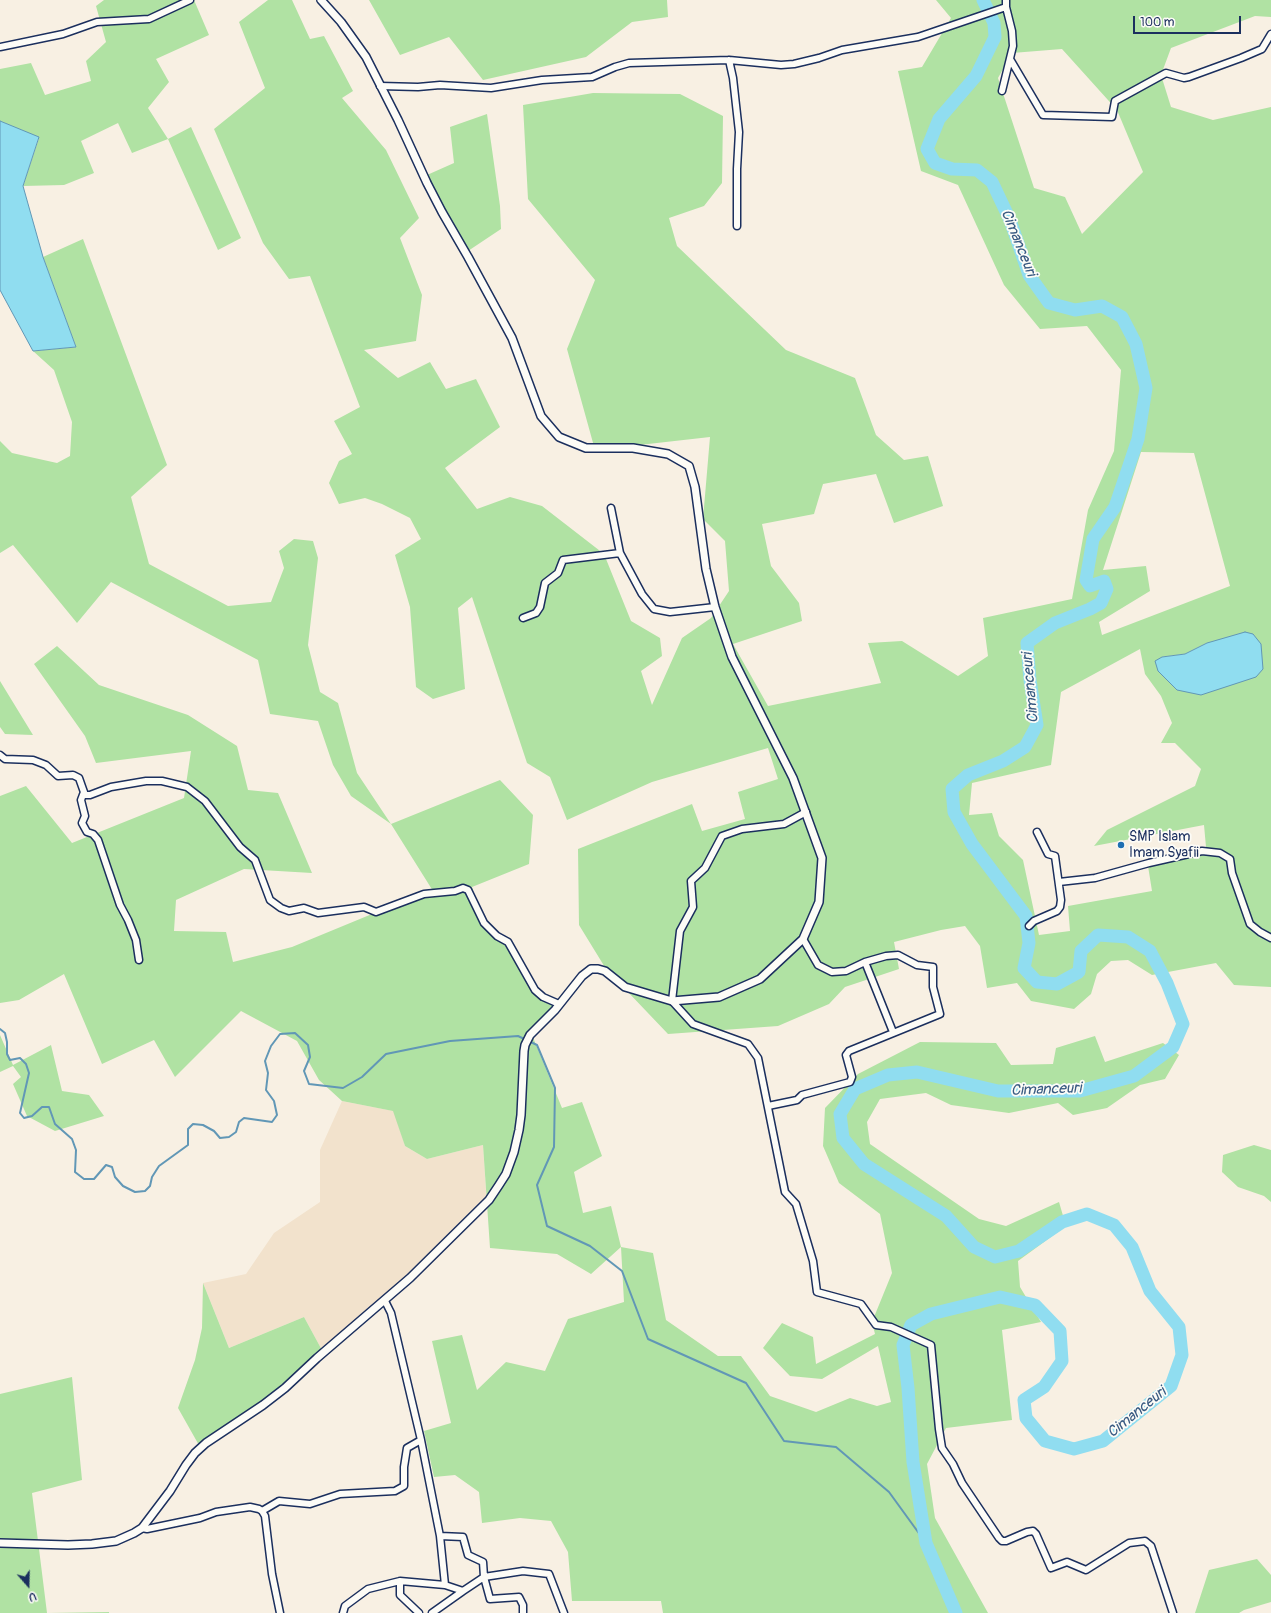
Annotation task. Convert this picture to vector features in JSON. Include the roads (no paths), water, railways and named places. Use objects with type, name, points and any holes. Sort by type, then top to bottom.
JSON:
[{"type":"street","points":[[0,47],[63,34],[97,22],[149,19],[190,0]]},
{"type":"street","points":[[0,1543],[68,1545],[100,1543],[116,1541],[134,1534],[142,1528],[195,1453],[206,1443],[263,1405],[285,1388],[317,1358],[410,1278],[489,1200],[506,1174],[514,1152],[522,1115],[524,1051],[526,1045],[530,1035],[559,1004],[582,976],[591,969],[598,969],[605,971],[625,987],[672,1001],[719,997],[760,979],[803,939],[819,902],[822,858],[793,778],[732,657],[715,607],[706,569],[695,487],[689,466],[668,454],[633,448],[586,448],[559,437],[541,416],[512,338],[442,212],[366,57],[341,22],[321,0]]},
{"type":"street","points":[[1002,91],[1013,46],[1012,31],[1006,7],[1006,0]]},
{"type":"street","points":[[380,86],[418,87],[440,85],[491,88],[542,80],[592,77],[615,67],[629,63],[729,60],[781,65],[794,64],[819,58],[842,50],[918,37],[1006,7]]},
{"type":"street","points":[[1010,60],[1043,115],[1112,117],[1115,100],[1166,73],[1184,78],[1241,58],[1262,49],[1271,34]]},
{"type":"street","points":[[729,60],[733,78],[739,132],[737,169],[737,226]]},
{"type":"street","points":[[611,508],[620,553],[642,594],[654,609],[670,612],[715,607]]},
{"type":"street","points":[[523,618],[536,613],[540,608],[545,583],[558,573],[563,560],[620,553]]},
{"type":"street","points":[[0,755],[5,759],[33,760],[46,765],[58,776],[73,775],[78,778],[85,795],[90,795],[111,787],[146,781],[162,781],[187,787],[205,801],[240,847],[255,860],[270,900],[281,908],[289,911],[304,908],[318,912],[364,907],[376,912],[424,894],[463,888],[468,890],[484,923],[497,936],[508,942],[535,990],[543,997],[559,1004]]},
{"type":"street","points":[[84,792],[81,800],[85,816],[82,823],[87,832],[93,834],[98,840],[120,905],[136,940],[139,960]]},
{"type":"street","points":[[806,812],[784,824],[742,829],[722,836],[705,868],[691,881],[693,907],[680,930],[672,1001],[693,1024],[748,1044],[758,1058],[785,1192],[796,1204],[813,1261],[817,1292],[861,1304],[876,1325],[891,1327],[931,1345],[942,1448],[953,1464],[962,1483],[1002,1541],[1033,1531],[1036,1534],[1051,1568],[1067,1562],[1086,1570],[1129,1543],[1145,1541],[1151,1546],[1173,1613]]},
{"type":"street","points":[[1029,926],[1034,921],[1057,911],[1060,907],[1061,900],[1055,856],[1048,854],[1037,832]]},
{"type":"street","points":[[1059,882],[1095,878],[1149,863],[1202,851],[1220,853],[1230,859],[1232,873],[1250,924],[1271,938]]},
{"type":"street","points":[[768,1106],[797,1100],[802,1095],[850,1082],[852,1077],[846,1055],[849,1051],[940,1014],[933,987],[934,967],[918,965],[898,955],[886,956],[865,962],[846,971],[832,972],[818,965],[803,939]]},
{"type":"street","points":[[865,962],[893,1032]]},
{"type":"street","points":[[384,1301],[391,1313],[421,1440],[440,1536],[445,1585]]},
{"type":"street","points":[[262,1511],[279,1501],[310,1504],[340,1494],[395,1491],[404,1486],[404,1468],[407,1448],[421,1440]]},
{"type":"street","points":[[142,1528],[147,1529],[200,1518],[216,1512],[250,1507],[258,1508],[265,1516],[272,1574],[280,1613]]},
{"type":"street","points":[[440,1536],[463,1537],[468,1555],[483,1562],[484,1577],[490,1598],[519,1597],[524,1605],[523,1613]]},
{"type":"street","points":[[432,1613],[484,1577],[523,1571],[549,1574],[564,1613]]},
{"type":"street","points":[[343,1613],[345,1606],[368,1589],[400,1581],[445,1585],[463,1591]]},
{"type":"street","points":[[400,1581],[400,1595],[419,1613]]},
{"type":"water","points":[[0,121],[39,137],[23,186],[43,257],[76,347],[33,351],[0,290]]},
{"type":"water","points":[[1245,632],[1253,634],[1261,644],[1263,669],[1256,677],[1201,695],[1177,690],[1158,671],[1155,661],[1162,657],[1185,654],[1207,643]]},
{"type":"waterway","name":"Cimanceuri","points":[[956,1613],[926,1543],[913,1462],[908,1388],[903,1345],[911,1325],[931,1314],[1000,1297],[1035,1305],[1060,1331],[1062,1361],[1044,1387],[1024,1400],[1026,1418],[1045,1441],[1074,1449],[1103,1441],[1171,1386],[1182,1355],[1179,1327],[1150,1291],[1132,1247],[1114,1225],[1087,1214],[1062,1222],[1019,1251],[995,1257],[974,1247],[946,1216],[864,1164],[843,1138],[840,1114],[855,1089],[888,1075],[917,1072],[998,1091],[1080,1091],[1134,1076],[1173,1047],[1183,1024],[1167,983],[1150,951],[1128,937],[1098,935],[1081,951],[1079,972],[1057,984],[1037,982],[1024,968],[1029,943],[1026,916],[972,844],[954,812],[952,789],[968,775],[1003,761],[1025,747],[1037,725],[1030,680],[1027,643],[1055,623],[1101,603],[1107,589],[1104,581],[1090,586],[1086,580],[1093,539],[1115,507],[1138,439],[1146,388],[1136,344],[1122,317],[1102,306],[1075,310],[1049,303],[1029,275],[1010,220],[992,182],[977,170],[952,169],[935,163],[927,149],[939,119],[976,76],[995,37],[994,23],[983,0]]},
{"type":"waterway","points":[[0,1029],[5,1033],[7,1054],[10,1060],[20,1058],[26,1064],[29,1073],[20,1113],[24,1118],[32,1116],[42,1107],[49,1107],[55,1124],[72,1139],[76,1150],[75,1172],[84,1179],[94,1179],[106,1165],[112,1167],[115,1177],[123,1186],[135,1192],[145,1191],[150,1186],[152,1177],[159,1166],[188,1145],[188,1129],[193,1124],[203,1125],[214,1131],[220,1138],[229,1137],[236,1132],[239,1122],[244,1118],[272,1122],[277,1115],[274,1101],[266,1090],[268,1073],[265,1061],[271,1046],[280,1034],[295,1033],[308,1045],[310,1057],[304,1071],[309,1084],[343,1088],[362,1077],[386,1054],[450,1041],[518,1036],[537,1045],[555,1088],[554,1147],[537,1185],[547,1226],[590,1246],[622,1271],[648,1339],[746,1383],[784,1441],[836,1447],[889,1492],[926,1543]]},
{"type":"place","name":"SMP Islam Imam Syafii","points":[[1121,845]]}]
